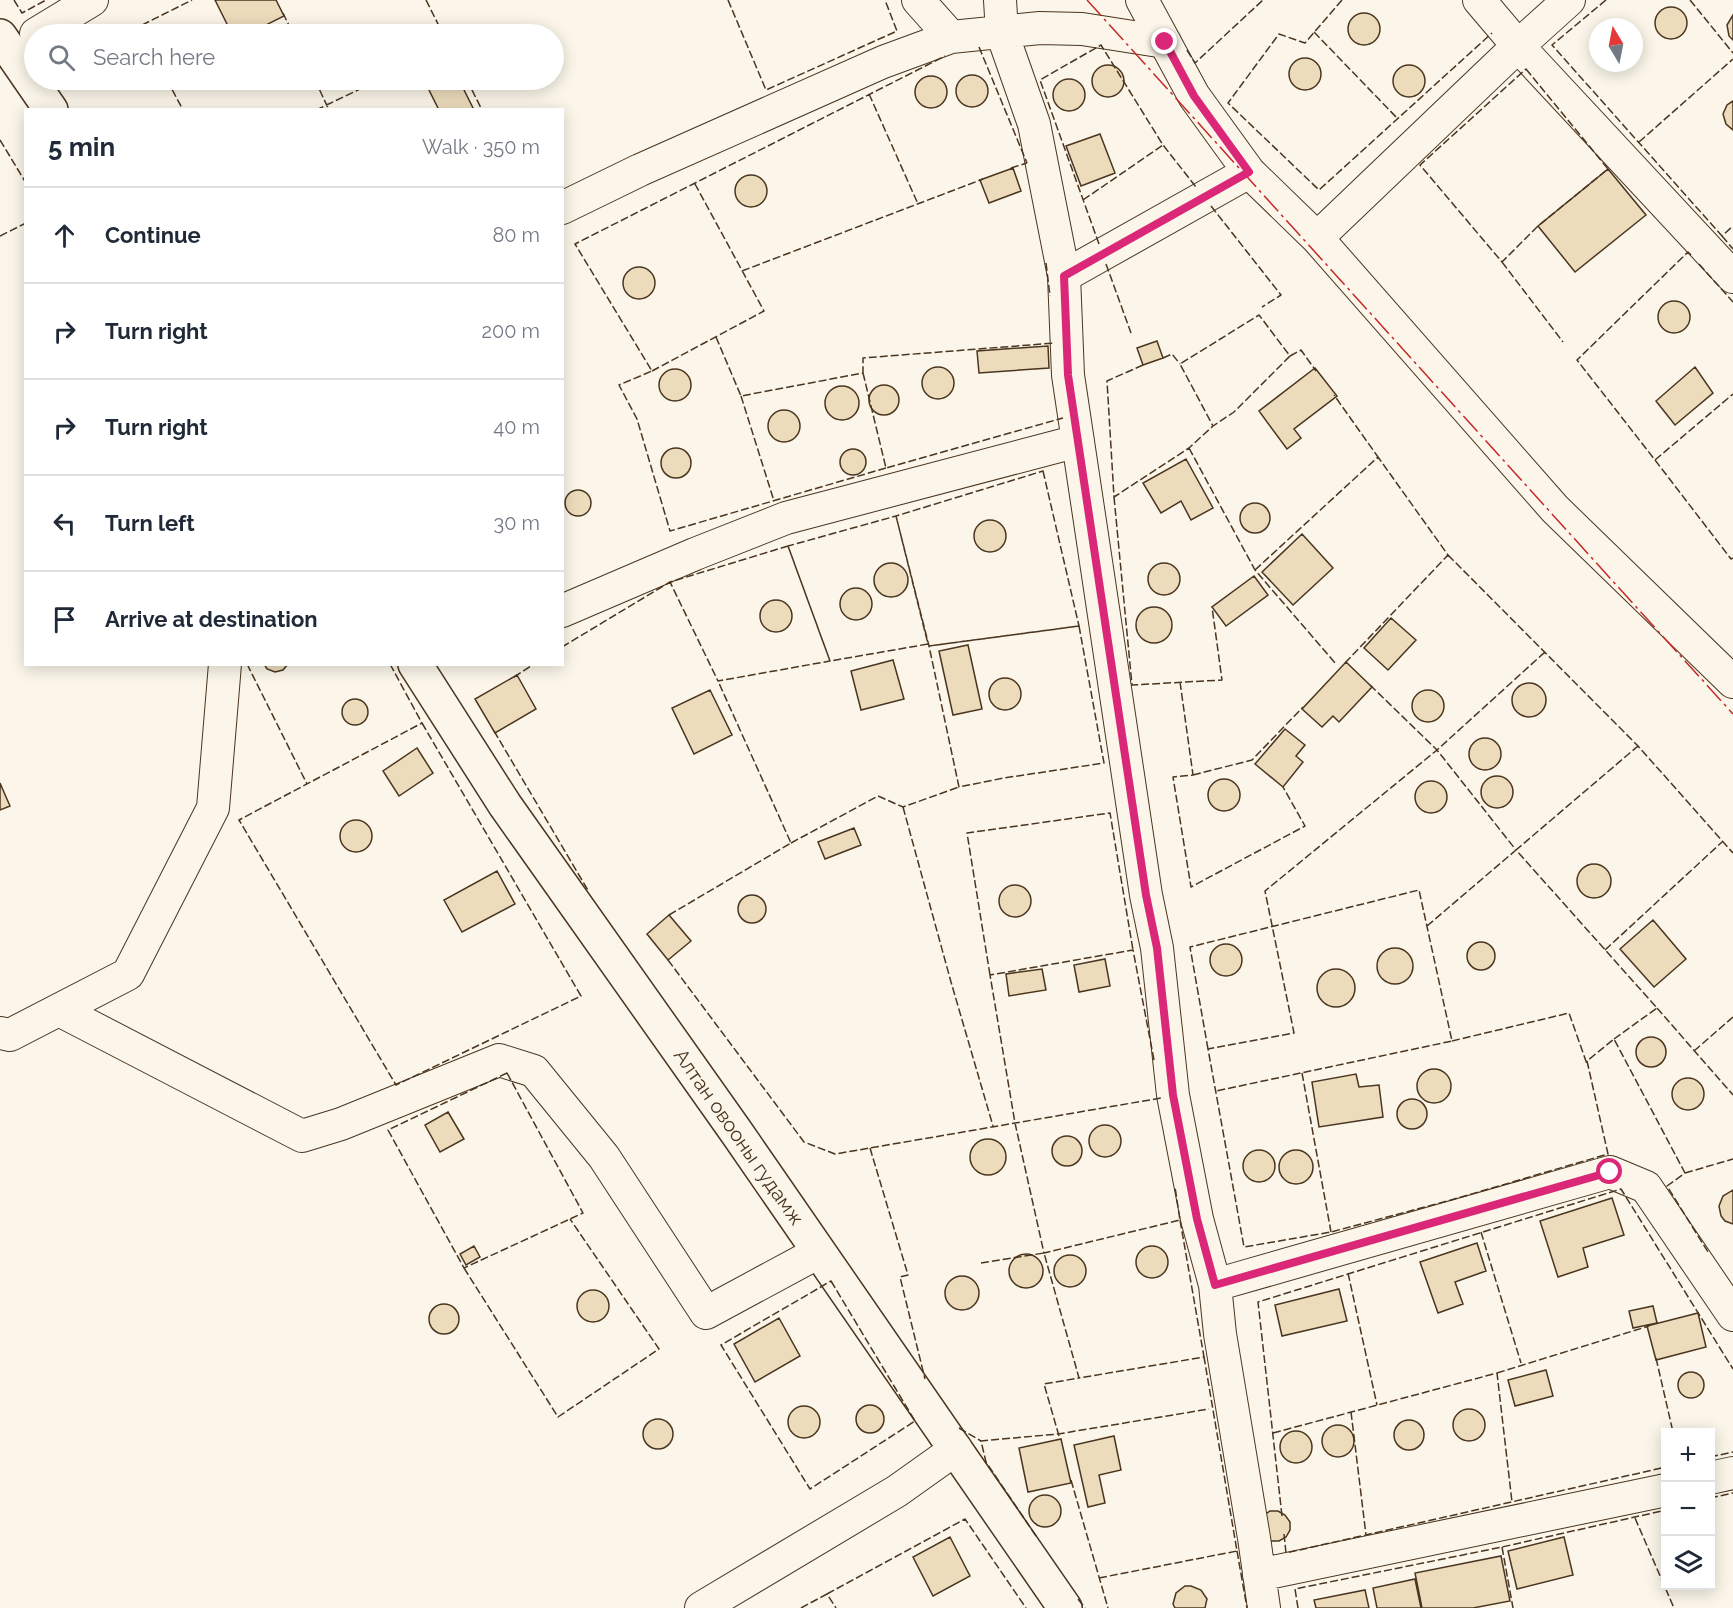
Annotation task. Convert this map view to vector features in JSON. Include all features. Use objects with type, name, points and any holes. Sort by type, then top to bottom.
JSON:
[{"type":"main road","points":[[16,42],[24,58]]},
{"type":"main road","points":[[41,90],[50,108]]},
{"type":"main road","name":"Алтан овооны гудамж","points":[[424,667],[505,805],[730,1124],[1065,1608]]},
{"type":"street","points":[[49,24],[92,0]]},
{"type":"street","points":[[918,0],[951,38]]},
{"type":"street","points":[[1000,0],[1002,33],[1034,124],[1064,276],[1068,375],[1146,895],[1157,948],[1173,1095],[1197,1219],[1215,1285],[1220,1334],[1264,1608]]},
{"type":"street","points":[[1142,0],[1194,96],[1249,172],[1317,238],[1555,509],[1733,682]]},
{"type":"street","points":[[1479,0],[1518,46],[1733,278]]},
{"type":"street","points":[[1317,238],[1569,0]]},
{"type":"street","points":[[564,207],[640,170],[883,62],[951,38],[1040,28],[1082,29],[1165,42]]},
{"type":"street","points":[[1064,276],[1249,172]]},
{"type":"street","points":[[564,610],[786,518],[1078,441]]},
{"type":"street","points":[[0,1033],[10,1035],[128,974],[213,808],[225,666]]},
{"type":"street","points":[[59,1010],[302,1136],[341,1124],[499,1060],[534,1071],[604,1157],[706,1314],[819,1252]]},
{"type":"street","points":[[1215,1285],[1610,1172],[1646,1187],[1733,1315]]},
{"type":"street","points":[[701,1608],[897,1491],[956,1449]]},
{"type":"street","points":[[1715,1477],[1733,1473]]},
{"type":"street","points":[[1259,1575],[1661,1491]]},
{"type":"building","points":[[215,0],[276,0],[284,16],[268,24],[227,24]]},
{"type":"building","points":[[1671,7],[1682,12],[1687,23],[1682,34],[1671,39],[1660,34],[1655,23],[1660,12]]},
{"type":"building","points":[[1364,13],[1375,18],[1380,29],[1375,40],[1364,45],[1353,40],[1348,29],[1353,18]]},
{"type":"building","points":[[1733,15],[1733,40],[1729,36],[1727,25]]},
{"type":"building","points":[[1305,58],[1316,63],[1321,74],[1316,85],[1305,90],[1294,85],[1289,74],[1294,63]]},
{"type":"building","points":[[1108,65],[1119,70],[1124,81],[1119,92],[1108,97],[1097,92],[1092,81],[1097,70]]},
{"type":"building","points":[[1409,65],[1420,70],[1425,81],[1420,92],[1409,97],[1398,92],[1393,81],[1398,70]]},
{"type":"building","points":[[972,75],[983,80],[988,91],[983,102],[972,107],[961,102],[956,91],[961,80]]},
{"type":"building","points":[[931,76],[942,81],[947,92],[942,103],[931,108],[920,103],[915,92],[920,81]]},
{"type":"building","points":[[1069,79],[1080,84],[1085,95],[1080,106],[1069,111],[1058,106],[1053,95],[1058,84]]},
{"type":"building","points":[[429,90],[464,90],[473,108],[438,108]]},
{"type":"building","points":[[1733,101],[1733,130],[1726,124],[1723,114],[1727,105]]},
{"type":"building","points":[[1100,134],[1115,173],[1081,186],[1066,146]]},
{"type":"building","points":[[1013,168],[1021,191],[989,203],[980,180]]},
{"type":"building","points":[[1608,169],[1646,215],[1575,272],[1538,226]]},
{"type":"building","points":[[751,175],[762,180],[767,191],[762,202],[751,207],[740,202],[735,191],[740,180]]},
{"type":"building","points":[[639,267],[650,272],[655,283],[650,294],[639,299],[628,294],[623,283],[628,272]]},
{"type":"building","points":[[1674,301],[1685,306],[1690,317],[1685,328],[1674,333],[1663,328],[1658,317],[1663,306]]},
{"type":"building","points":[[1157,341],[1163,358],[1143,365],[1137,348]]},
{"type":"building","points":[[1048,346],[1049,368],[979,373],[977,351]]},
{"type":"building","points":[[938,367],[949,372],[954,383],[949,394],[938,399],[927,394],[922,383],[927,372]]},
{"type":"building","points":[[1695,367],[1713,393],[1675,425],[1656,401]]},
{"type":"building","points":[[1315,368],[1337,396],[1294,429],[1301,438],[1287,449],[1259,411]]},
{"type":"building","points":[[675,369],[686,374],[691,385],[686,396],[675,401],[664,396],[659,385],[664,374]]},
{"type":"building","points":[[884,385],[890,386],[898,394],[898,406],[890,414],[884,415],[878,414],[870,406],[869,400],[870,394],[878,386]]},
{"type":"building","points":[[842,386],[854,391],[859,403],[854,415],[842,420],[830,415],[825,403],[830,391]]},
{"type":"building","points":[[784,410],[795,415],[800,426],[795,437],[784,442],[773,437],[768,426],[773,415]]},
{"type":"building","points":[[676,448],[687,452],[691,463],[687,474],[676,478],[665,474],[661,463],[665,452]]},
{"type":"building","points":[[853,449],[862,453],[866,462],[862,471],[853,475],[844,471],[840,462],[844,453]]},
{"type":"building","points":[[1186,459],[1213,508],[1191,520],[1181,501],[1161,513],[1143,483]]},
{"type":"building","points":[[578,490],[587,494],[591,503],[587,512],[578,516],[569,512],[565,503],[569,494]]},
{"type":"building","points":[[1255,503],[1261,504],[1269,512],[1269,524],[1261,532],[1255,533],[1249,532],[1241,524],[1240,518],[1241,512],[1249,504]]},
{"type":"building","points":[[990,520],[1001,525],[1006,536],[1001,547],[990,552],[979,547],[974,536],[979,525]]},
{"type":"building","points":[[1302,534],[1333,568],[1293,605],[1262,572]]},
{"type":"building","points":[[891,563],[903,568],[908,580],[903,592],[891,597],[879,592],[874,580],[879,568]]},
{"type":"building","points":[[1164,563],[1175,568],[1180,579],[1175,590],[1164,595],[1153,590],[1148,579],[1153,568]]},
{"type":"building","points":[[1254,576],[1268,595],[1226,626],[1212,607]]},
{"type":"building","points":[[856,588],[867,593],[872,604],[867,615],[856,620],[845,615],[840,604],[845,593]]},
{"type":"building","points":[[776,600],[787,605],[792,616],[787,627],[776,632],[765,627],[760,616],[765,605]]},
{"type":"building","points":[[1154,607],[1167,612],[1172,625],[1167,638],[1154,643],[1141,638],[1136,625],[1141,612]]},
{"type":"building","points":[[1391,618],[1416,640],[1388,670],[1364,648]]},
{"type":"building","points":[[968,645],[982,709],[953,715],[939,651]]},
{"type":"building","points":[[893,660],[904,699],[861,710],[851,671]]},
{"type":"building","points":[[1346,662],[1372,687],[1339,722],[1333,716],[1322,727],[1302,709]]},
{"type":"building","points":[[265,666],[286,666],[283,670],[275,672]]},
{"type":"building","points":[[517,675],[536,709],[495,733],[475,699]]},
{"type":"building","points":[[1005,678],[1016,683],[1021,694],[1016,705],[1005,710],[994,705],[989,694],[994,683]]},
{"type":"building","points":[[1529,683],[1541,688],[1546,700],[1541,712],[1529,717],[1517,712],[1512,700],[1517,688]]},
{"type":"building","points":[[710,690],[732,735],[694,754],[672,708]]},
{"type":"building","points":[[1428,690],[1439,695],[1444,706],[1439,717],[1428,722],[1417,717],[1412,706],[1417,695]]},
{"type":"building","points":[[355,699],[364,703],[368,712],[364,721],[355,725],[346,721],[342,712],[346,703]]},
{"type":"building","points":[[1285,729],[1305,745],[1296,756],[1303,762],[1283,787],[1255,764]]},
{"type":"building","points":[[1485,738],[1497,742],[1501,754],[1497,766],[1485,770],[1473,766],[1469,754],[1473,742]]},
{"type":"building","points":[[417,748],[433,773],[399,796],[383,771]]},
{"type":"building","points":[[1497,776],[1509,780],[1513,792],[1509,804],[1497,808],[1485,804],[1481,792],[1485,780]]},
{"type":"building","points":[[1224,779],[1236,783],[1240,795],[1236,807],[1224,811],[1212,807],[1208,795],[1212,783]]},
{"type":"building","points":[[1431,781],[1443,785],[1447,797],[1443,809],[1431,813],[1419,809],[1415,797],[1419,785]]},
{"type":"building","points":[[0,783],[10,806],[0,810]]},
{"type":"building","points":[[356,820],[367,825],[372,836],[367,847],[356,852],[345,847],[340,836],[345,825]]},
{"type":"building","points":[[854,828],[861,845],[825,859],[818,842]]},
{"type":"building","points":[[1594,864],[1606,869],[1611,881],[1606,893],[1594,898],[1582,893],[1577,881],[1582,869]]},
{"type":"building","points":[[497,871],[515,904],[462,932],[444,900]]},
{"type":"building","points":[[1015,885],[1026,890],[1031,901],[1026,912],[1015,917],[1004,912],[999,901],[1004,890]]},
{"type":"building","points":[[752,895],[762,899],[766,909],[762,919],[752,923],[742,919],[738,909],[742,899]]},
{"type":"building","points":[[669,915],[691,941],[668,960],[647,934]]},
{"type":"building","points":[[1653,920],[1686,959],[1654,987],[1620,949]]},
{"type":"building","points":[[1481,942],[1491,946],[1495,956],[1491,966],[1481,970],[1471,966],[1467,956],[1471,946]]},
{"type":"building","points":[[1226,944],[1237,949],[1242,960],[1237,971],[1226,976],[1215,971],[1210,960],[1215,949]]},
{"type":"building","points":[[1395,948],[1408,953],[1413,966],[1408,979],[1395,984],[1382,979],[1377,966],[1382,953]]},
{"type":"building","points":[[1105,959],[1110,986],[1079,992],[1074,965]]},
{"type":"building","points":[[1042,969],[1046,990],[1009,996],[1006,974]]},
{"type":"building","points":[[1336,969],[1350,974],[1355,988],[1350,1002],[1336,1007],[1322,1002],[1317,988],[1322,974]]},
{"type":"building","points":[[1651,1037],[1662,1041],[1666,1052],[1662,1063],[1651,1067],[1640,1063],[1636,1052],[1640,1041]]},
{"type":"building","points":[[1434,1069],[1446,1074],[1451,1086],[1446,1098],[1434,1103],[1422,1098],[1417,1086],[1422,1074]]},
{"type":"building","points":[[1356,1074],[1359,1087],[1379,1085],[1383,1117],[1319,1127],[1312,1082]]},
{"type":"building","points":[[1688,1078],[1699,1083],[1704,1094],[1699,1105],[1688,1110],[1677,1105],[1672,1094],[1677,1083]]},
{"type":"building","points":[[1412,1099],[1418,1100],[1426,1108],[1426,1120],[1418,1128],[1412,1129],[1406,1128],[1398,1120],[1397,1114],[1398,1108],[1406,1100]]},
{"type":"building","points":[[448,1112],[464,1139],[440,1152],[425,1125]]},
{"type":"building","points":[[1105,1125],[1117,1129],[1121,1141],[1117,1153],[1105,1157],[1093,1153],[1089,1141],[1093,1129]]},
{"type":"building","points":[[1067,1136],[1078,1140],[1082,1151],[1078,1162],[1067,1166],[1056,1162],[1052,1151],[1056,1140]]},
{"type":"building","points":[[988,1139],[1001,1144],[1006,1157],[1001,1170],[988,1175],[975,1170],[970,1157],[975,1144]]},
{"type":"building","points":[[1259,1150],[1271,1154],[1275,1166],[1271,1178],[1259,1182],[1247,1178],[1243,1166],[1247,1154]]},
{"type":"building","points":[[1296,1150],[1308,1155],[1313,1167],[1308,1179],[1296,1184],[1284,1179],[1279,1167],[1284,1155]]},
{"type":"building","points":[[1733,1190],[1733,1224],[1725,1221],[1721,1216],[1719,1206],[1723,1196]]},
{"type":"building","points":[[1612,1198],[1624,1235],[1583,1248],[1588,1267],[1558,1277],[1540,1221]]},
{"type":"building","points":[[1477,1243],[1486,1271],[1455,1282],[1463,1304],[1438,1313],[1420,1262]]},
{"type":"building","points":[[474,1246],[480,1257],[466,1265],[460,1254]]},
{"type":"building","points":[[1152,1246],[1163,1251],[1168,1262],[1163,1273],[1152,1278],[1141,1273],[1136,1262],[1141,1251]]},
{"type":"building","points":[[1026,1254],[1038,1259],[1043,1271],[1038,1283],[1026,1288],[1014,1283],[1009,1271],[1014,1259]]},
{"type":"building","points":[[1070,1255],[1082,1259],[1086,1271],[1082,1283],[1070,1287],[1058,1283],[1054,1271],[1058,1259]]},
{"type":"building","points":[[962,1276],[974,1281],[979,1293],[974,1305],[962,1310],[950,1305],[945,1293],[950,1281]]},
{"type":"building","points":[[1339,1289],[1347,1321],[1282,1336],[1275,1305]]},
{"type":"building","points":[[593,1290],[604,1295],[609,1306],[604,1317],[593,1322],[582,1317],[577,1306],[582,1295]]},
{"type":"building","points":[[444,1304],[455,1308],[459,1319],[455,1330],[444,1334],[433,1330],[429,1319],[433,1308]]},
{"type":"building","points":[[1653,1306],[1657,1323],[1633,1328],[1629,1311]]},
{"type":"building","points":[[1698,1313],[1706,1347],[1656,1360],[1647,1326]]},
{"type":"building","points":[[779,1318],[800,1356],[755,1382],[734,1344]]},
{"type":"building","points":[[1546,1370],[1553,1396],[1515,1406],[1508,1380]]},
{"type":"building","points":[[1691,1372],[1700,1376],[1704,1385],[1700,1394],[1691,1398],[1682,1394],[1678,1385],[1682,1376]]},
{"type":"building","points":[[870,1405],[880,1409],[884,1419],[880,1429],[870,1433],[860,1429],[856,1419],[860,1409]]},
{"type":"building","points":[[804,1406],[815,1411],[820,1422],[815,1433],[804,1438],[793,1433],[788,1422],[793,1411]]},
{"type":"building","points":[[1469,1409],[1480,1414],[1485,1425],[1480,1436],[1469,1441],[1458,1436],[1453,1425],[1458,1414]]},
{"type":"building","points":[[658,1419],[669,1423],[673,1434],[669,1445],[658,1449],[647,1445],[643,1434],[647,1423]]},
{"type":"building","points":[[1409,1420],[1420,1424],[1424,1435],[1420,1446],[1409,1450],[1398,1446],[1394,1435],[1398,1424]]},
{"type":"building","points":[[1338,1425],[1349,1430],[1354,1441],[1349,1452],[1338,1457],[1327,1452],[1322,1441],[1327,1430]]},
{"type":"building","points":[[1296,1431],[1307,1436],[1312,1447],[1307,1458],[1296,1463],[1285,1458],[1280,1447],[1285,1436]]},
{"type":"building","points":[[1114,1436],[1121,1470],[1099,1475],[1105,1503],[1088,1507],[1074,1445]]},
{"type":"building","points":[[1061,1439],[1071,1483],[1028,1492],[1019,1448]]},
{"type":"building","points":[[1045,1495],[1056,1500],[1061,1511],[1056,1522],[1045,1527],[1034,1522],[1029,1511],[1034,1500]]},
{"type":"building","points":[[1270,1511],[1278,1511],[1290,1522],[1290,1530],[1286,1537],[1279,1541],[1271,1541],[1263,1537],[1263,1516]]},
{"type":"building","points":[[950,1537],[970,1576],[933,1596],[913,1557]]},
{"type":"building","points":[[1564,1537],[1573,1575],[1517,1589],[1508,1551]]},
{"type":"building","points":[[1501,1556],[1510,1601],[1473,1608],[1422,1608],[1415,1573]]},
{"type":"building","points":[[1415,1579],[1421,1608],[1377,1608],[1373,1588]]},
{"type":"building","points":[[1185,1586],[1201,1590],[1207,1599],[1205,1608],[1175,1608],[1173,1604],[1176,1593]]},
{"type":"building","points":[[1365,1590],[1369,1608],[1316,1608],[1314,1600]]},
{"type":"fence","points":[[14,0],[22,13],[46,0]]},
{"type":"fence","points":[[144,24],[192,0]]},
{"type":"fence","points":[[426,0],[438,24]]},
{"type":"fence","points":[[728,0],[766,90],[897,31],[885,0]]},
{"type":"fence","points":[[1187,50],[1195,63],[1263,0]]},
{"type":"fence","points":[[1342,0],[1305,43],[1279,34],[1228,103],[1319,190],[1492,33]]},
{"type":"fence","points":[[1606,0],[1552,45],[1722,236],[1733,226]]},
{"type":"fence","points":[[1690,0],[1733,53]]},
{"type":"fence","points":[[283,13],[288,24]]},
{"type":"fence","points":[[1314,32],[1398,119]]},
{"type":"fence","points":[[1099,244],[1040,80],[1101,45],[1163,145],[1196,187]]},
{"type":"fence","points":[[979,47],[1027,163]]},
{"type":"fence","points":[[886,468],[670,531],[637,419],[619,385],[652,371],[575,244],[945,56]]},
{"type":"fence","points":[[1639,142],[1733,59]]},
{"type":"fence","points":[[1526,69],[1608,169],[1538,226],[1502,262],[1420,165],[1526,69]]},
{"type":"fence","points":[[172,90],[182,108]]},
{"type":"fence","points":[[320,90],[328,108]]},
{"type":"fence","points":[[320,108],[358,90]]},
{"type":"fence","points":[[472,90],[481,108]]},
{"type":"fence","points":[[869,94],[918,204]]},
{"type":"fence","points":[[0,140],[24,180]]},
{"type":"fence","points":[[1083,200],[1163,145]]},
{"type":"fence","points":[[1011,168],[1027,163]]},
{"type":"fence","points":[[742,271],[983,179]]},
{"type":"fence","points":[[652,371],[764,311],[695,184]]},
{"type":"fence","points":[[1211,206],[1281,295],[1262,307]]},
{"type":"fence","points":[[0,236],[24,224]]},
{"type":"fence","points":[[1722,236],[1733,249]]},
{"type":"fence","points":[[1691,255],[1688,252],[1577,360],[1655,460],[1733,394]]},
{"type":"fence","points":[[1502,262],[1563,342]]},
{"type":"fence","points":[[1046,263],[1050,296]]},
{"type":"fence","points":[[1106,264],[1131,333]]},
{"type":"fence","points":[[1699,264],[1733,302]]},
{"type":"fence","points":[[1143,365],[1107,381],[1114,497],[1189,448],[1213,426],[1234,412],[1290,356],[1259,315],[1180,364],[1213,426]]},
{"type":"fence","points":[[716,337],[741,396],[863,373],[863,358],[1055,343]]},
{"type":"fence","points":[[1290,356],[1301,350],[1316,371]]},
{"type":"fence","points":[[1163,358],[1172,354],[1180,364]]},
{"type":"fence","points":[[863,373],[886,468],[1063,418]]},
{"type":"fence","points":[[1255,570],[1378,457],[1334,395]]},
{"type":"fence","points":[[741,396],[774,501]]},
{"type":"fence","points":[[1189,448],[1255,570],[1336,664]]},
{"type":"fence","points":[[1345,663],[1448,555],[1378,457]]},
{"type":"fence","points":[[1655,460],[1731,559],[1733,558]]},
{"type":"fence","points":[[1043,471],[1079,626],[929,646],[896,516],[1043,471]]},
{"type":"fence","points":[[1114,497],[1132,685],[1222,680],[1212,607]]},
{"type":"fence","points":[[896,516],[928,644],[830,661],[788,546],[896,516]]},
{"type":"fence","points":[[788,546],[830,661],[718,681],[670,582],[788,546]]},
{"type":"fence","points":[[1448,555],[1638,746],[1733,853]]},
{"type":"fence","points":[[564,646],[670,582]]},
{"type":"fence","points":[[1079,626],[1104,763],[959,787],[929,646],[1079,626]]},
{"type":"fence","points":[[1370,685],[1437,750],[1545,652]]},
{"type":"fence","points":[[248,666],[307,784]]},
{"type":"fence","points":[[391,666],[423,725]]},
{"type":"fence","points":[[514,677],[531,666]]},
{"type":"fence","points":[[669,915],[791,843],[718,681]]},
{"type":"fence","points":[[1180,682],[1193,775],[1173,777],[1191,887],[1305,826],[1283,787]]},
{"type":"fence","points":[[1193,775],[1252,760],[1303,707]]},
{"type":"fence","points":[[422,723],[581,996],[396,1085],[239,820],[422,723]]},
{"type":"fence","points":[[494,731],[589,892]]},
{"type":"fence","points":[[1614,1039],[1657,1008],[1516,850],[1638,746]]},
{"type":"fence","points":[[1427,926],[1516,850],[1437,750],[1265,891],[1294,1033],[1208,1049],[1244,1247],[1331,1232],[1608,1154],[1587,1061],[1614,1039],[1685,1173],[1667,1186],[1708,1252]]},
{"type":"fence","points":[[791,843],[878,796],[903,807],[959,787]]},
{"type":"fence","points":[[903,807],[993,1126]]},
{"type":"fence","points":[[990,975],[967,833],[1110,813],[1133,950]]},
{"type":"fence","points":[[1605,950],[1722,842]]},
{"type":"fence","points":[[1208,1049],[1190,947],[1419,890],[1452,1041],[1216,1091]]},
{"type":"fence","points":[[1154,1060],[1133,950],[990,975],[1015,1123],[1044,1253],[1180,1220],[1175,1187]]},
{"type":"fence","points":[[668,960],[804,1142],[835,1154],[1161,1098],[1160,1096]]},
{"type":"fence","points":[[1657,1008],[1733,1095]]},
{"type":"fence","points":[[1452,1041],[1569,1013],[1587,1064]]},
{"type":"fence","points":[[1694,1051],[1733,1017]]},
{"type":"fence","points":[[507,1073],[583,1213],[464,1268],[388,1130],[507,1073]]},
{"type":"fence","points":[[1302,1073],[1331,1232]]},
{"type":"fence","points":[[870,1148],[908,1275],[900,1277],[925,1379]]},
{"type":"fence","points":[[1685,1173],[1733,1159]]},
{"type":"fence","points":[[1282,1516],[1258,1302],[1621,1189],[1733,1369]]},
{"type":"fence","points":[[464,1268],[558,1417],[659,1349],[570,1219]]},
{"type":"fence","points":[[981,1263],[1044,1253],[1079,1378],[1204,1357],[1180,1220]]},
{"type":"fence","points":[[1481,1232],[1521,1363]]},
{"type":"fence","points":[[1348,1273],[1377,1405]]},
{"type":"fence","points":[[831,1281],[915,1421],[810,1489],[721,1345],[831,1281]]},
{"type":"fence","points":[[1497,1373],[1649,1326]]},
{"type":"fence","points":[[1099,1578],[1237,1551],[1204,1357]]},
{"type":"fence","points":[[1656,1358],[1672,1428]]},
{"type":"fence","points":[[1273,1433],[1497,1373],[1512,1502]]},
{"type":"fence","points":[[1059,1436],[1044,1384],[1079,1378]]},
{"type":"fence","points":[[1036,1536],[986,1462],[981,1441],[1058,1434],[1209,1409]]},
{"type":"fence","points":[[1351,1412],[1366,1535]]},
{"type":"fence","points":[[959,1428],[981,1441]]},
{"type":"fence","points":[[1715,1456],[1733,1452]]},
{"type":"fence","points":[[1284,1534],[1286,1553],[1661,1468]]},
{"type":"fence","points":[[1071,1480],[1108,1608]]},
{"type":"fence","points":[[1715,1497],[1733,1493]]},
{"type":"fence","points":[[1298,1608],[1295,1589],[1502,1547],[1661,1511]]},
{"type":"fence","points":[[1635,1518],[1674,1608]]},
{"type":"fence","points":[[827,1594],[965,1519],[1026,1608]]},
{"type":"fence","points":[[1502,1547],[1513,1608]]},
{"type":"fence","points":[[1237,1551],[1247,1608]]},
{"type":"fence","points":[[801,1608],[827,1594],[836,1608]]},
{"type":"fence","points":[[1078,1599],[1085,1608]]},
{"type":"power","points":[[1087,0],[1733,714]]},
{"type":"route","points":[[1165,42],[1194,96],[1249,172],[1064,276],[1068,375],[1146,895],[1157,948],[1173,1095],[1197,1219],[1215,1285],[1610,1172]]}]
